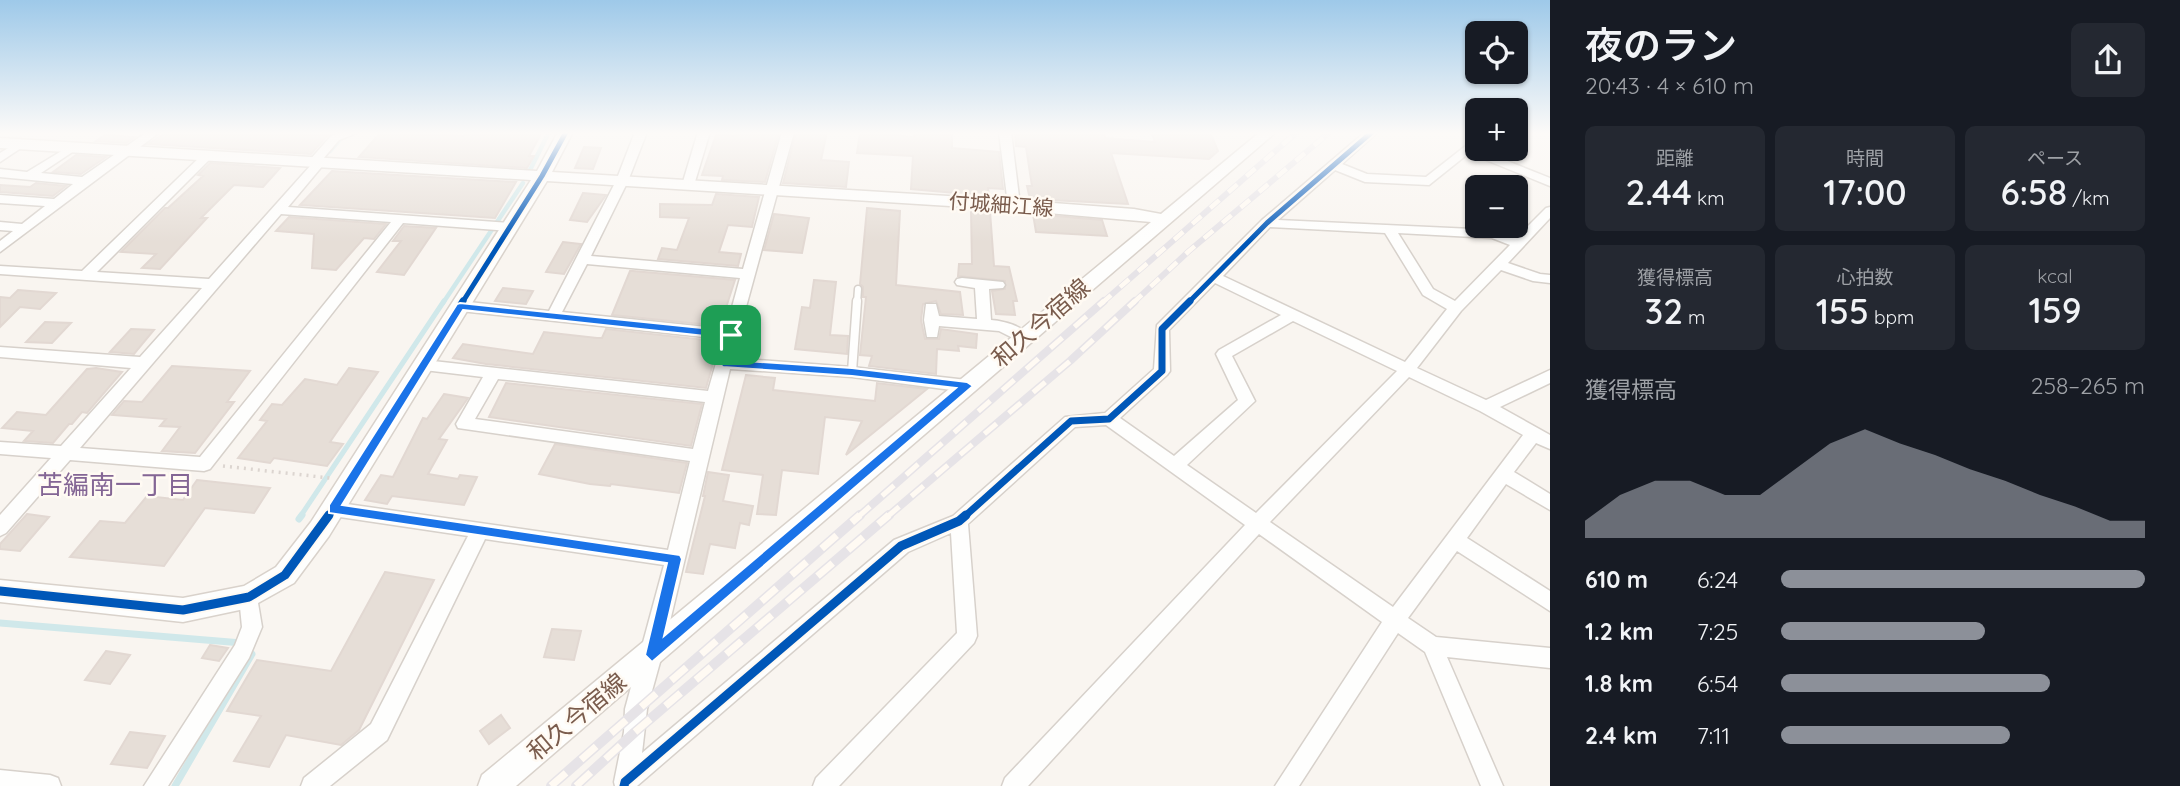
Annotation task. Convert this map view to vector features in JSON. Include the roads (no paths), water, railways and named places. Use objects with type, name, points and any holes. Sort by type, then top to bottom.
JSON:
[{"type":"main road","name":"付城細江線","points":[[424,169],[1014,205],[1134,214],[1163,219]]},
{"type":"main road","points":[[0,591],[183,610],[249,597],[285,575],[351,481],[546,169]]},
{"type":"main road","name":"和久今宿線","points":[[494,786],[1224,169]]},
{"type":"street","points":[[32,175],[41,169]]},
{"type":"street","points":[[0,248],[103,169]]},
{"type":"street","points":[[86,275],[194,169]]},
{"type":"street","points":[[0,528],[311,169]]},
{"type":"street","points":[[553,316],[627,169]]},
{"type":"street","points":[[688,185],[693,169]]},
{"type":"street","points":[[625,784],[635,732],[636,709],[652,655],[699,456],[778,169]]},
{"type":"street","points":[[1010,169],[1014,205]]},
{"type":"street","points":[[1109,419],[1162,371],[1162,329],[1267,223],[1330,169]]},
{"type":"street","points":[[1343,169],[1365,178],[1429,181],[1443,169]]},
{"type":"street","points":[[1523,169],[1550,182]]},
{"type":"street","points":[[0,173],[84,181]]},
{"type":"street","points":[[0,199],[55,203]]},
{"type":"street","points":[[277,210],[510,227]]},
{"type":"street","points":[[1013,786],[1258,523],[1407,370],[1456,308],[1550,211]]},
{"type":"street","points":[[0,448],[204,464],[400,219]]},
{"type":"street","points":[[1267,223],[1494,234],[1517,243]]},
{"type":"street","points":[[0,226],[24,228]]},
{"type":"street","points":[[1390,230],[1428,292],[1456,308]]},
{"type":"street","points":[[582,259],[748,274]]},
{"type":"street","points":[[1498,264],[1538,278],[1550,279]]},
{"type":"street","points":[[0,270],[212,284]]},
{"type":"street","points":[[1214,277],[1486,407],[1542,438],[1502,473],[1395,620],[1286,786]]},
{"type":"street","points":[[962,282],[998,285]]},
{"type":"street","points":[[982,283],[984,324]]},
{"type":"street","points":[[460,306],[731,335]]},
{"type":"street","points":[[1175,465],[1248,401],[1224,354],[1292,315]]},
{"type":"street","points":[[931,320],[1002,326],[1024,337]]},
{"type":"street","points":[[0,352],[142,363]]},
{"type":"street","points":[[723,363],[852,372],[967,386]]},
{"type":"street","points":[[424,365],[714,397]]},
{"type":"street","points":[[493,374],[464,424],[699,456]]},
{"type":"street","points":[[1486,407],[1550,376]]},
{"type":"street","points":[[625,784],[901,546],[959,522],[1071,421],[1109,419],[1432,646],[1550,659]]},
{"type":"street","points":[[1502,473],[1550,503]]},
{"type":"street","points":[[333,509],[675,559]]},
{"type":"street","points":[[824,786],[967,636],[959,522]]},
{"type":"street","points":[[312,786],[379,732],[480,531]]},
{"type":"street","points":[[1454,539],[1550,603]]},
{"type":"street","points":[[155,786],[242,651],[252,627],[249,597]]},
{"type":"street","points":[[1432,646],[1492,786]]},
{"type":"street","points":[[0,781],[50,786]]},
{"type":"lane","points":[[852,372],[858,289]]},
{"type":"waterway","points":[[443,303],[523,183]]},
{"type":"waterway","points":[[300,517],[444,301]]},
{"type":"waterway","points":[[299,519],[302,515]]},
{"type":"waterway","points":[[0,623],[242,643],[252,654],[175,786]]},
{"type":"railway","points":[[1102,303],[1255,169]]},
{"type":"railway","points":[[1133,303],[1189,251],[1287,169]]},
{"type":"railway","points":[[858,517],[1104,301]]},
{"type":"railway","points":[[887,517],[1070,361],[1135,301]]},
{"type":"railway","points":[[551,786],[860,515]]},
{"type":"railway","points":[[576,786],[635,732],[889,515]]},
{"type":"district","name":"苫編南一丁目","points":[[115,485]]}]
